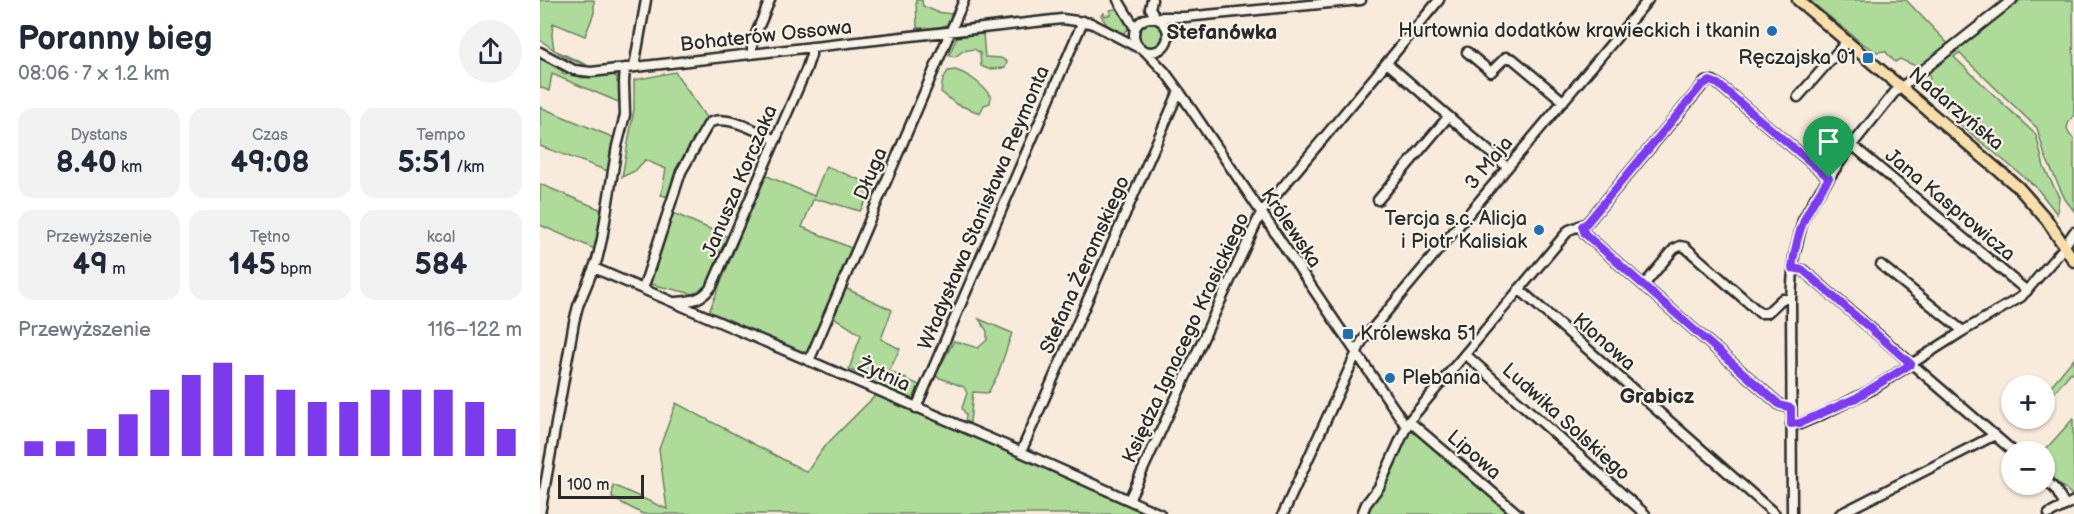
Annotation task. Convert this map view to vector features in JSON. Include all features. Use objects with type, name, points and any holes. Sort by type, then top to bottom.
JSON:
[{"type":"main road","name":"Nadarzyńska","points":[[1798,0],[2019,187],[2048,220],[2074,261]]},
{"type":"street","points":[[540,514],[574,322],[578,306],[594,268],[625,115],[624,82],[646,0]]},
{"type":"street","points":[[752,54],[752,43],[770,0]]},
{"type":"street","name":"Długa","points":[[809,361],[964,0]]},
{"type":"street","points":[[1118,0],[1137,27]]},
{"type":"street","points":[[1152,0],[1150,8],[1165,25],[1168,34]]},
{"type":"street","points":[[1114,35],[1162,17],[1361,0]]},
{"type":"street","name":"Księdza Ignacego Krasickiego","points":[[1129,500],[1261,213],[1439,0]]},
{"type":"street","name":"3 Maja","points":[[1283,514],[1362,341],[1648,0]]},
{"type":"street","points":[[1792,514],[1792,268],[1803,220],[1852,145],[1901,86],[2012,0]]},
{"type":"street","points":[[1165,72],[1162,61],[1163,47],[1176,22],[1185,16]]},
{"type":"street","name":"Bohaterów Ossowa","points":[[540,52],[578,71],[591,72],[1055,20],[1083,21],[1101,27],[1137,47]]},
{"type":"street","name":"Władysława Stanisława Reymonta","points":[[916,408],[1083,21]]},
{"type":"street","points":[[1137,27],[1134,40],[1137,47],[1146,52],[1158,52],[1163,47]]},
{"type":"street","points":[[1798,97],[1847,41]]},
{"type":"street","name":"Janusza Korczaka","points":[[673,302],[697,300],[712,286],[811,58],[811,47]]},
{"type":"street","name":"Królewska","points":[[1146,52],[1179,91],[1355,353],[1408,423]]},
{"type":"street","points":[[1467,52],[1491,72],[1506,57],[1513,59],[1563,101]]},
{"type":"street","points":[[1388,63],[1508,167]]},
{"type":"street","points":[[1362,514],[1366,504],[1373,498],[1379,487],[1408,423],[1569,230],[1587,223],[1702,85],[1710,81],[1718,84],[1829,178]]},
{"type":"street","name":"Stefana Żeromskiego","points":[[1021,452],[1179,91]]},
{"type":"street","points":[[1378,200],[1448,117]]},
{"type":"street","points":[[643,290],[681,172],[709,123],[716,119],[726,119],[776,140]]},
{"type":"street","name":"Jana Kasprowicza","points":[[1852,145],[2027,291]]},
{"type":"street","points":[[1582,226],[1585,234],[1780,405],[1791,408]]},
{"type":"street","points":[[1791,424],[1800,423],[1869,391],[2015,301],[2027,291],[2074,232]]},
{"type":"street","points":[[1644,285],[1674,249],[1680,246],[1684,247],[1760,313],[1767,314],[1782,299],[1791,298]]},
{"type":"street","points":[[1881,265],[1963,331]]},
{"type":"street","name":"Żytnia","points":[[594,268],[1160,514]]},
{"type":"street","points":[[1792,268],[1803,270],[2002,441]]},
{"type":"street","name":"Klonowa","points":[[1520,289],[1775,514]]},
{"type":"street","name":"Ludwika Solskiego","points":[[1465,354],[1645,514]]},
{"type":"street","name":"Lipowa","points":[[1408,423],[1518,514]]},
{"type":"street","points":[[1840,514],[1995,435]]},
{"type":"street","points":[[2055,489],[2065,506]]},
{"type":"street","points":[[2049,514],[2074,501]]},
{"type":"green space","points":[[540,0],[594,0],[594,13],[585,36],[553,23],[554,50],[540,40]]},
{"type":"green space","points":[[916,0],[922,0],[923,6],[937,12],[952,14],[948,24],[914,30],[924,28],[917,28]]},
{"type":"green space","points":[[1809,0],[1906,0],[1954,50],[2021,0],[2073,0],[2074,115],[2067,127],[2074,139],[2074,211],[2065,199],[2045,156],[2037,128],[1959,53],[1954,57],[2036,135],[2044,167],[2059,197],[2057,214],[2036,187],[1962,126],[1931,91],[1929,72],[1900,59],[1895,62],[1885,51],[1877,52],[1863,44]]},
{"type":"green space","points":[[1120,8],[1130,27],[1124,33],[1110,28],[1101,15],[1111,14],[1110,10]]},
{"type":"green space","points":[[1151,20],[1157,21],[1165,29],[1165,41],[1157,49],[1151,50],[1145,49],[1137,41],[1136,35],[1137,29],[1145,21]]},
{"type":"green space","points":[[983,34],[985,57],[1001,58],[1007,62],[1005,68],[988,69],[981,66],[980,53],[974,49],[963,51],[955,57],[949,55],[957,37]]},
{"type":"green space","points":[[555,50],[587,65],[568,58]]},
{"type":"green space","points":[[540,58],[566,75],[567,73],[583,78],[612,75],[617,77],[617,82],[621,82],[621,103],[552,74],[549,91],[540,87]]},
{"type":"green space","points":[[955,70],[975,80],[991,97],[990,103],[984,105],[980,113],[956,104],[941,92],[943,79],[948,71]]},
{"type":"green space","points":[[675,72],[707,119],[678,173],[669,197],[661,195],[666,169],[645,160],[635,171],[622,177],[634,110],[634,80]]},
{"type":"green space","points":[[540,107],[617,139],[608,171],[540,146]]},
{"type":"green space","points":[[826,166],[875,186],[860,211],[822,200],[813,200],[802,227],[851,248],[806,356],[708,314],[765,175],[814,196]]},
{"type":"green space","points":[[540,184],[602,210],[597,250],[540,225]]},
{"type":"green space","points":[[671,212],[728,237],[708,287],[698,295],[650,284],[648,279]]},
{"type":"green space","points":[[843,287],[892,310],[881,339],[900,349],[889,371],[919,385],[912,402],[849,369],[861,335],[832,316]]},
{"type":"green space","points":[[979,319],[1012,333],[998,374],[988,393],[973,392],[970,423],[965,421],[966,415],[962,408],[967,393],[964,387],[935,376],[954,341],[978,348],[987,340],[987,331]]},
{"type":"green space","points":[[2074,358],[2074,374],[2071,372],[2055,392],[2055,381]]},
{"type":"green space","points":[[877,394],[1155,514],[643,514],[612,498],[613,485],[667,509],[659,449],[676,403],[807,472],[823,448]]},
{"type":"green space","points":[[2073,419],[2074,496],[2072,497],[2055,480],[2055,441],[2053,441]]},
{"type":"green space","points":[[1410,424],[1513,514],[1364,514]]},
{"type":"place","name":"Hurtownia dodatków krawieckich i tkanin","points":[[1772,31]]},
{"type":"place","name":"Ręczajska 01","points":[[1868,58]]},
{"type":"place","name":"Tercja s.c. Alicja i Piotr Kalisiak","points":[[1539,230]]},
{"type":"place","name":"Królewska 51","points":[[1348,334]]},
{"type":"place","name":"Plebania","points":[[1390,378]]},
{"type":"district","name":"Stefanówka","points":[[1222,32]]},
{"type":"district","name":"Grabicz","points":[[1657,396]]},
{"type":"route","points":[[1710,81],[1718,84],[1829,178],[1803,220],[1792,268],[1803,270],[1911,364],[1856,398],[1800,423],[1791,424],[1791,408],[1780,405],[1585,234],[1582,226],[1587,223],[1702,85],[1710,81]]}]
